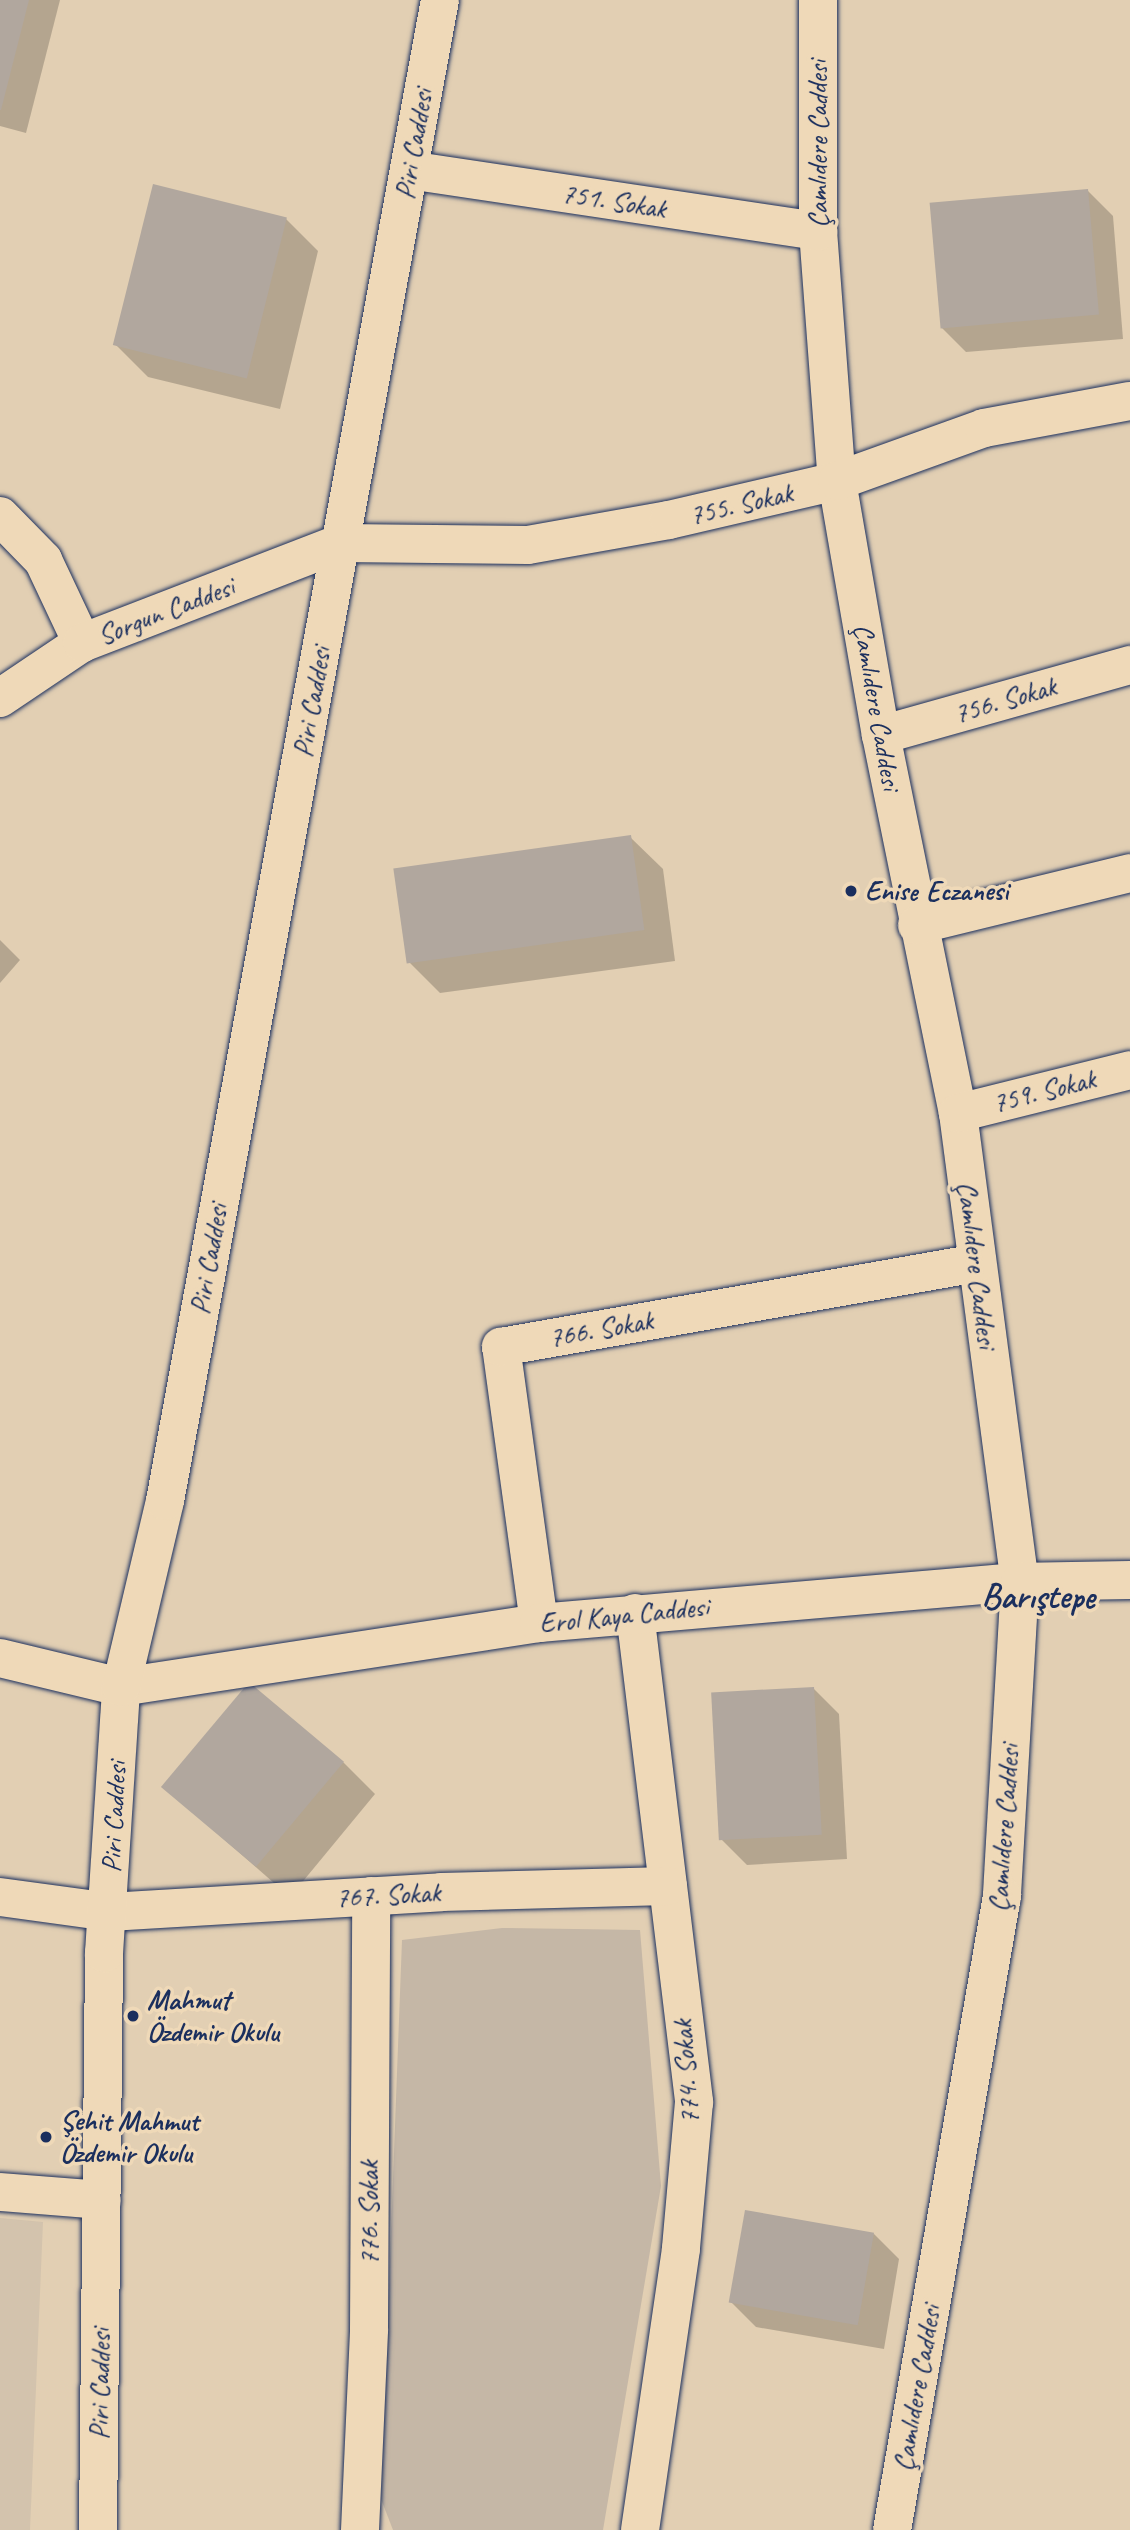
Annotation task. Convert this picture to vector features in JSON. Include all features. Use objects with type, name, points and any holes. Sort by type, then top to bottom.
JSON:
[{"type":"street","name":"Piri Caddesi","points":[[98,2530],[108,1912],[121,1687],[165,1501],[440,0]]},
{"type":"street","name":"Çamlıdere Caddesi","points":[[818,0],[818,232],[837,481],[917,925],[958,1113],[1020,1582],[1002,1896],[892,2530]]},
{"type":"street","name":"751. Sokak","points":[[409,170],[818,232]]},
{"type":"street","name":"755. Sokak","points":[[341,543],[528,545],[669,520],[837,481],[984,428],[1130,401]]},
{"type":"street","points":[[0,516],[43,560],[82,643]]},
{"type":"street","name":"Sorgun Caddesi","points":[[0,698],[82,643],[341,543]]},
{"type":"street","name":"756. Sokak","points":[[881,735],[1130,665]]},
{"type":"street","points":[[917,925],[1130,873]]},
{"type":"street","name":"759. Sokak","points":[[958,1113],[1130,1070]]},
{"type":"street","name":"766. Sokak","points":[[539,1623],[501,1347],[976,1263]]},
{"type":"street","name":"Erol Kaya Caddesi","points":[[121,1687],[539,1623],[1020,1582],[1130,1580]]},
{"type":"street","name":"774. Sokak","points":[[635,1613],[694,2102],[681,2249],[640,2530]]},
{"type":"street","points":[[0,1658],[121,1687]]},
{"type":"street","name":"767. Sokak","points":[[0,1897],[108,1912],[371,1896],[668,1885]]},
{"type":"street","name":"776. Sokak","points":[[360,2530],[369,2329],[371,1896]]},
{"type":"street","points":[[0,2192],[102,2200]]},
{"type":"shaded area","points":[[502,1928],[640,1930],[661,2186],[603,2530],[393,2530],[381,2499],[402,1940]]},
{"type":"shaded area","points":[[0,2218],[43,2222],[30,2530],[0,2530]]},
{"type":"building","points":[[0,0],[29,0],[1,110],[0,110]]},
{"type":"building","points":[[153,184],[287,217],[247,378],[113,345]]},
{"type":"building","points":[[1088,189],[1099,315],[941,328],[930,203]]},
{"type":"building","points":[[631,835],[644,930],[407,963],[393,868]]},
{"type":"building","points":[[249,1682],[344,1762],[256,1867],[161,1787]]},
{"type":"building","points":[[814,1687],[822,1835],[719,1840],[711,1692]]},
{"type":"building","points":[[745,2210],[874,2233],[858,2325],[729,2303]]},
{"type":"place","name":"Enise Eczanesi","points":[[851,891]]},
{"type":"place","name":"Mahmut Özdemir Okulu","points":[[133,2016]]},
{"type":"place","name":"Şehit Mahmut Özdemir Okulu","points":[[46,2137]]},
{"type":"district","name":"Barıştepe","points":[[1038,1597]]}]
